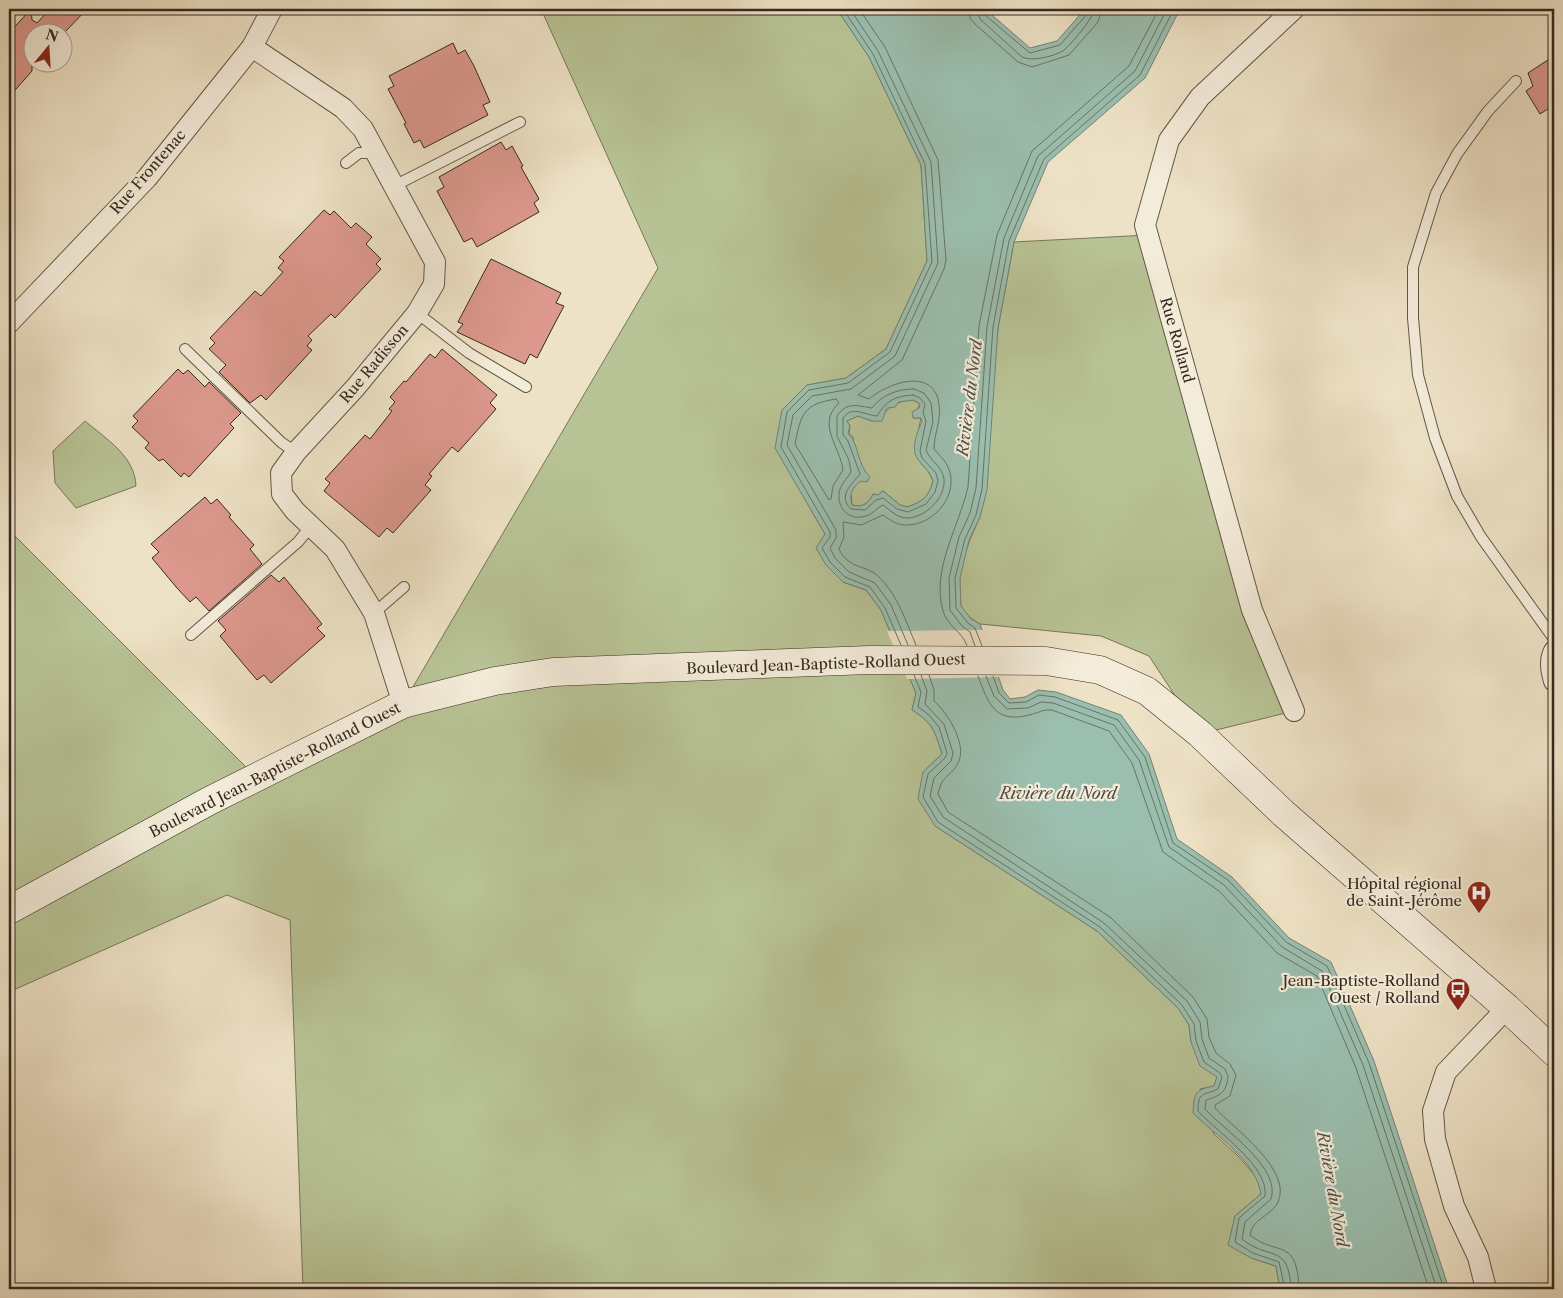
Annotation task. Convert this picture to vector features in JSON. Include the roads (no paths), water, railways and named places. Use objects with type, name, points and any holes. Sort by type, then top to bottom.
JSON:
[{"type":"street","name":"Rue Frontenac","points":[[9,323],[147,178],[252,47],[272,9]]},
{"type":"street","name":"Rue Rolland","points":[[1294,9],[1200,98],[1169,140],[1145,225],[1252,610],[1294,711]]},
{"type":"street","name":"Rue Radisson","points":[[252,47],[343,108],[363,129],[435,262],[434,284],[417,313],[355,388],[296,452],[281,474],[282,494],[311,526],[336,549],[374,613],[403,704]]},
{"type":"street","points":[[1554,651],[1551,658],[1554,680]]},
{"type":"street","name":"Boulevard Jean-Baptiste-Rolland Ouest","points":[[9,910],[208,801],[403,704],[495,681],[553,672],[869,660],[1046,661],[1100,670],[1147,691],[1200,734],[1283,813],[1554,1052]]},
{"type":"street","points":[[1486,1289],[1478,1257],[1454,1206],[1435,1138],[1433,1112],[1446,1072],[1506,1008]]},
{"type":"lane","points":[[1516,81],[1488,111],[1457,154],[1436,193],[1412,267],[1413,318],[1418,375],[1435,438],[1457,496],[1481,537],[1554,639]]},
{"type":"lane","points":[[394,186],[520,122]]},
{"type":"lane","points":[[346,163],[359,153],[376,153]]},
{"type":"lane","points":[[417,313],[469,353],[526,387]]},
{"type":"lane","points":[[185,349],[282,443],[296,452]]},
{"type":"lane","points":[[191,635],[298,542],[311,526]]},
{"type":"lane","points":[[374,613],[404,587]]},
{"type":"water","name":"Rivière du Nord","points":[[837,9],[985,9],[1030,48],[1057,41],[1085,9],[1180,9],[1145,78],[1048,162],[1014,242],[998,328],[987,490],[980,517],[969,540],[960,578],[961,606],[971,619],[980,624],[1003,690],[1010,699],[1025,697],[1038,690],[1056,692],[1121,715],[1149,754],[1177,839],[1232,877],[1289,938],[1331,962],[1374,1061],[1449,1289],[1280,1289],[1276,1266],[1251,1258],[1228,1245],[1235,1216],[1261,1194],[1258,1182],[1243,1160],[1193,1113],[1196,1094],[1202,1089],[1214,1086],[1217,1077],[1200,1066],[1191,1042],[1189,1025],[1178,1008],[1097,931],[935,826],[918,799],[923,772],[942,754],[935,733],[925,719],[912,710],[916,693],[881,610],[866,590],[843,582],[826,565],[816,548],[825,534],[775,448],[782,410],[807,385],[846,378],[886,349],[927,261],[921,165],[869,57]],"holes":[[[913,400],[920,404],[919,408],[912,412],[913,418],[921,418],[922,421],[914,447],[917,458],[933,481],[927,495],[921,501],[907,507],[900,505],[883,491],[878,495],[873,494],[865,504],[859,506],[852,505],[851,495],[853,489],[861,481],[867,482],[870,477],[863,466],[852,437],[848,433],[850,426],[847,421],[858,416],[872,421],[882,421],[887,408],[895,407],[899,402]]]},
{"type":"place","name":"Hôpital régional de Saint-Jérôme","points":[[1479,914]]},
{"type":"place","name":"Jean-Baptiste-Rolland Ouest / Rolland","points":[[1458,1011]]}]
